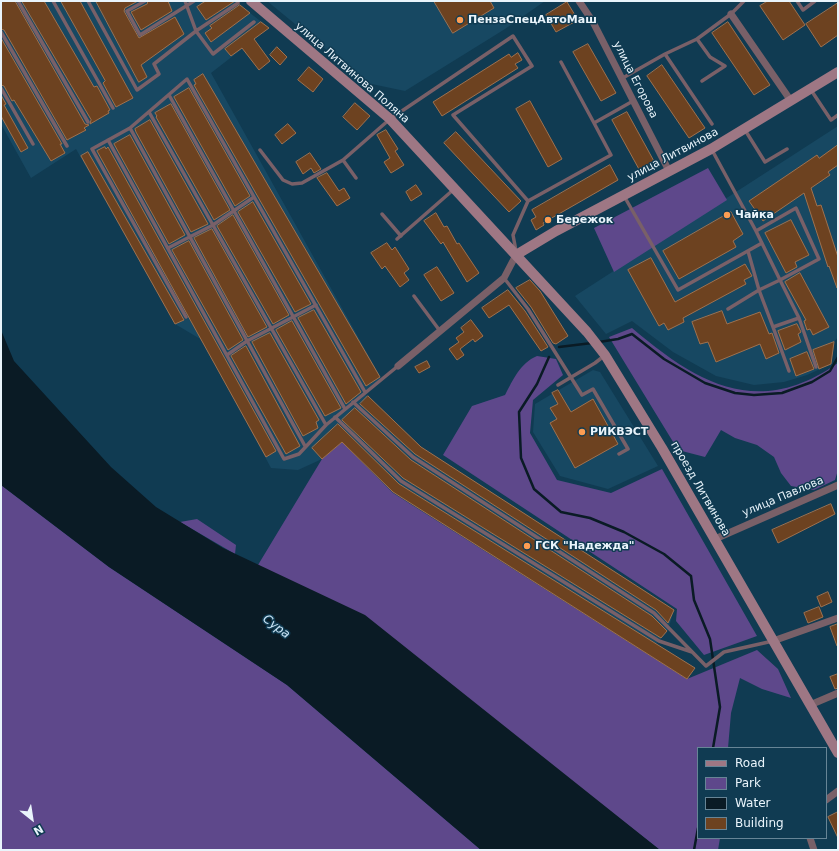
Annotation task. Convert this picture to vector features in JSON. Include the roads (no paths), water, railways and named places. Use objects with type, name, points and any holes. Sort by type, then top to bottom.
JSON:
[{"type":"main road","name":"улица Литвинова Поляна","points":[[251,1],[390,119],[453,189],[516,255]]},
{"type":"main road","name":"улица Литвинова","points":[[516,255],[556,230],[745,130],[838,72]]},
{"type":"main road","name":"проезд Литвинова","points":[[516,255],[564,306],[605,355],[716,539],[838,753]]},
{"type":"street","name":"улица Егорова","points":[[580,1],[593,22],[669,171]]},
{"type":"street","points":[[731,14],[791,101]]},
{"type":"street","points":[[398,366],[504,278],[516,255]]},
{"type":"street","name":"улица Павлова","points":[[716,539],[838,485]]},
{"type":"street","points":[[773,641],[838,618]]},
{"type":"street","points":[[810,705],[838,693]]},
{"type":"street","points":[[827,799],[838,791]]},
{"type":"lane","points":[[18,1],[88,122]]},
{"type":"lane","points":[[53,1],[113,108]]},
{"type":"lane","points":[[88,1],[136,90],[159,74],[154,64],[196,31],[238,3]]},
{"type":"lane","points":[[145,1],[127,11],[140,35],[194,1]]},
{"type":"lane","points":[[185,1],[196,31],[213,54],[254,22]]},
{"type":"lane","points":[[621,79],[665,54],[696,40],[731,14],[744,1]]},
{"type":"lane","points":[[797,1],[803,10],[815,1]]},
{"type":"lane","points":[[1,32],[67,146]]},
{"type":"lane","points":[[260,150],[274,171],[283,180],[292,184],[302,183],[343,160],[390,119],[513,36],[532,66],[453,115],[528,201]]},
{"type":"lane","points":[[696,40],[710,57],[725,66],[702,80]]},
{"type":"lane","points":[[665,54],[712,124]]},
{"type":"lane","points":[[516,255],[513,235],[528,201],[611,155],[561,62]]},
{"type":"lane","points":[[186,317],[92,149],[130,128],[187,79],[365,392]]},
{"type":"lane","points":[[1,88],[33,144]]},
{"type":"lane","points":[[810,89],[831,120],[838,116]]},
{"type":"lane","points":[[169,95],[345,409]]},
{"type":"lane","points":[[594,123],[633,101]]},
{"type":"lane","points":[[149,112],[326,425]]},
{"type":"lane","points":[[130,128],[305,446]]},
{"type":"lane","points":[[745,130],[765,162],[787,149]]},
{"type":"lane","points":[[108,140],[284,459],[299,454],[326,425],[398,366]]},
{"type":"lane","points":[[711,149],[756,231],[799,318],[816,367]]},
{"type":"lane","points":[[343,160],[356,178]]},
{"type":"lane","points":[[397,239],[453,189]]},
{"type":"lane","points":[[623,195],[678,290],[762,243]]},
{"type":"lane","points":[[168,248],[189,235],[213,225],[254,197]]},
{"type":"lane","points":[[728,309],[759,290],[819,259],[796,208],[756,231]]},
{"type":"lane","points":[[382,214],[401,236]]},
{"type":"lane","points":[[748,251],[759,290],[789,371]]},
{"type":"lane","points":[[504,278],[528,309],[582,395],[593,389],[628,450],[619,454]]},
{"type":"lane","points":[[414,296],[440,332]]},
{"type":"lane","points":[[227,355],[247,341],[316,305]]},
{"type":"lane","points":[[773,327],[799,318]]},
{"type":"lane","points":[[558,385],[595,363],[605,355]]},
{"type":"lane","points":[[353,402],[413,457],[654,613],[706,666],[724,652],[773,641]]},
{"type":"lane","points":[[335,417],[401,481],[659,641],[693,652]]},
{"type":"water","name":"Сура","points":[[1,330],[14,361],[111,467],[156,507],[223,548],[365,615],[660,850],[481,850],[287,685],[109,567],[1,485]]},
{"type":"waterway","points":[[599,342],[618,339],[632,334],[664,359],[705,383],[735,393],[754,395],[782,393],[812,382],[830,371],[838,357]]},
{"type":"waterway","points":[[559,347],[592,343]]},
{"type":"waterway","points":[[549,357],[537,384],[519,412],[521,458],[534,489],[561,512],[590,518],[624,532],[664,554],[691,576],[694,600],[710,639],[720,707],[713,747]]},
{"type":"waterway","points":[[694,850],[697,834]]},
{"type":"place","name":"ПензаСпецАвтоМаш","points":[[460,20]]},
{"type":"place","name":"Чайка","points":[[727,215]]},
{"type":"place","name":"Бережок","points":[[548,220]]},
{"type":"place","name":"РИКВЭСТ","points":[[582,432]]},
{"type":"place","name":"ГСК \"Надежда\"","points":[[527,546]]}]
